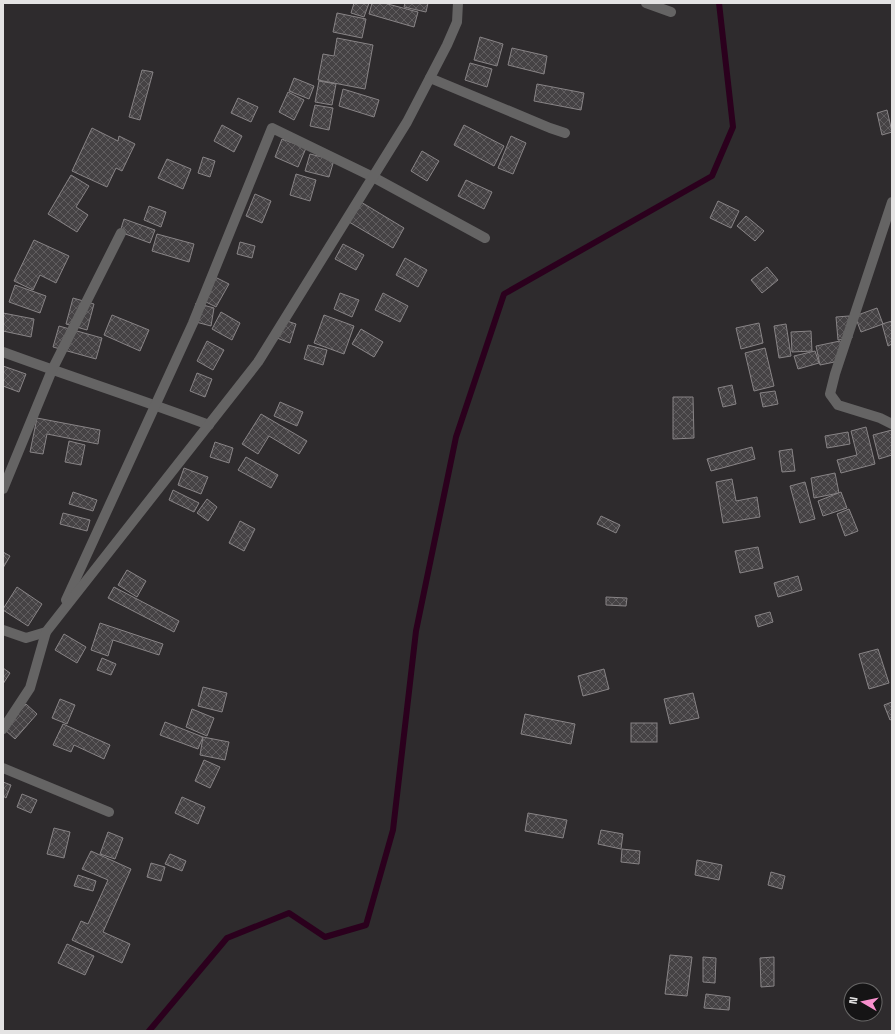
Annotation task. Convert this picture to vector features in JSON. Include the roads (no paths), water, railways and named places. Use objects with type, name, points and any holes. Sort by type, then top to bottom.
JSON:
[{"type":"street","points":[[3,729],[30,688],[46,632],[258,362],[407,122],[447,45],[457,22],[458,3]]},
{"type":"street","points":[[646,3],[671,12]]},
{"type":"street","points":[[430,78],[565,133]]},
{"type":"street","points":[[58,616],[193,323],[272,128],[373,177],[485,238]]},
{"type":"street","points":[[892,202],[835,374],[830,394],[838,405],[880,418],[892,424]]},
{"type":"street","points":[[3,489],[52,370],[120,233]]},
{"type":"street","points":[[3,352],[208,425]]},
{"type":"street","points":[[3,630],[26,638],[46,632]]},
{"type":"street","points":[[3,768],[109,812]]},
{"type":"waterway","points":[[149,1031],[227,938],[289,913],[325,937],[366,925],[393,830],[416,631],[456,437],[504,294],[712,176],[733,127],[719,3]]}]
